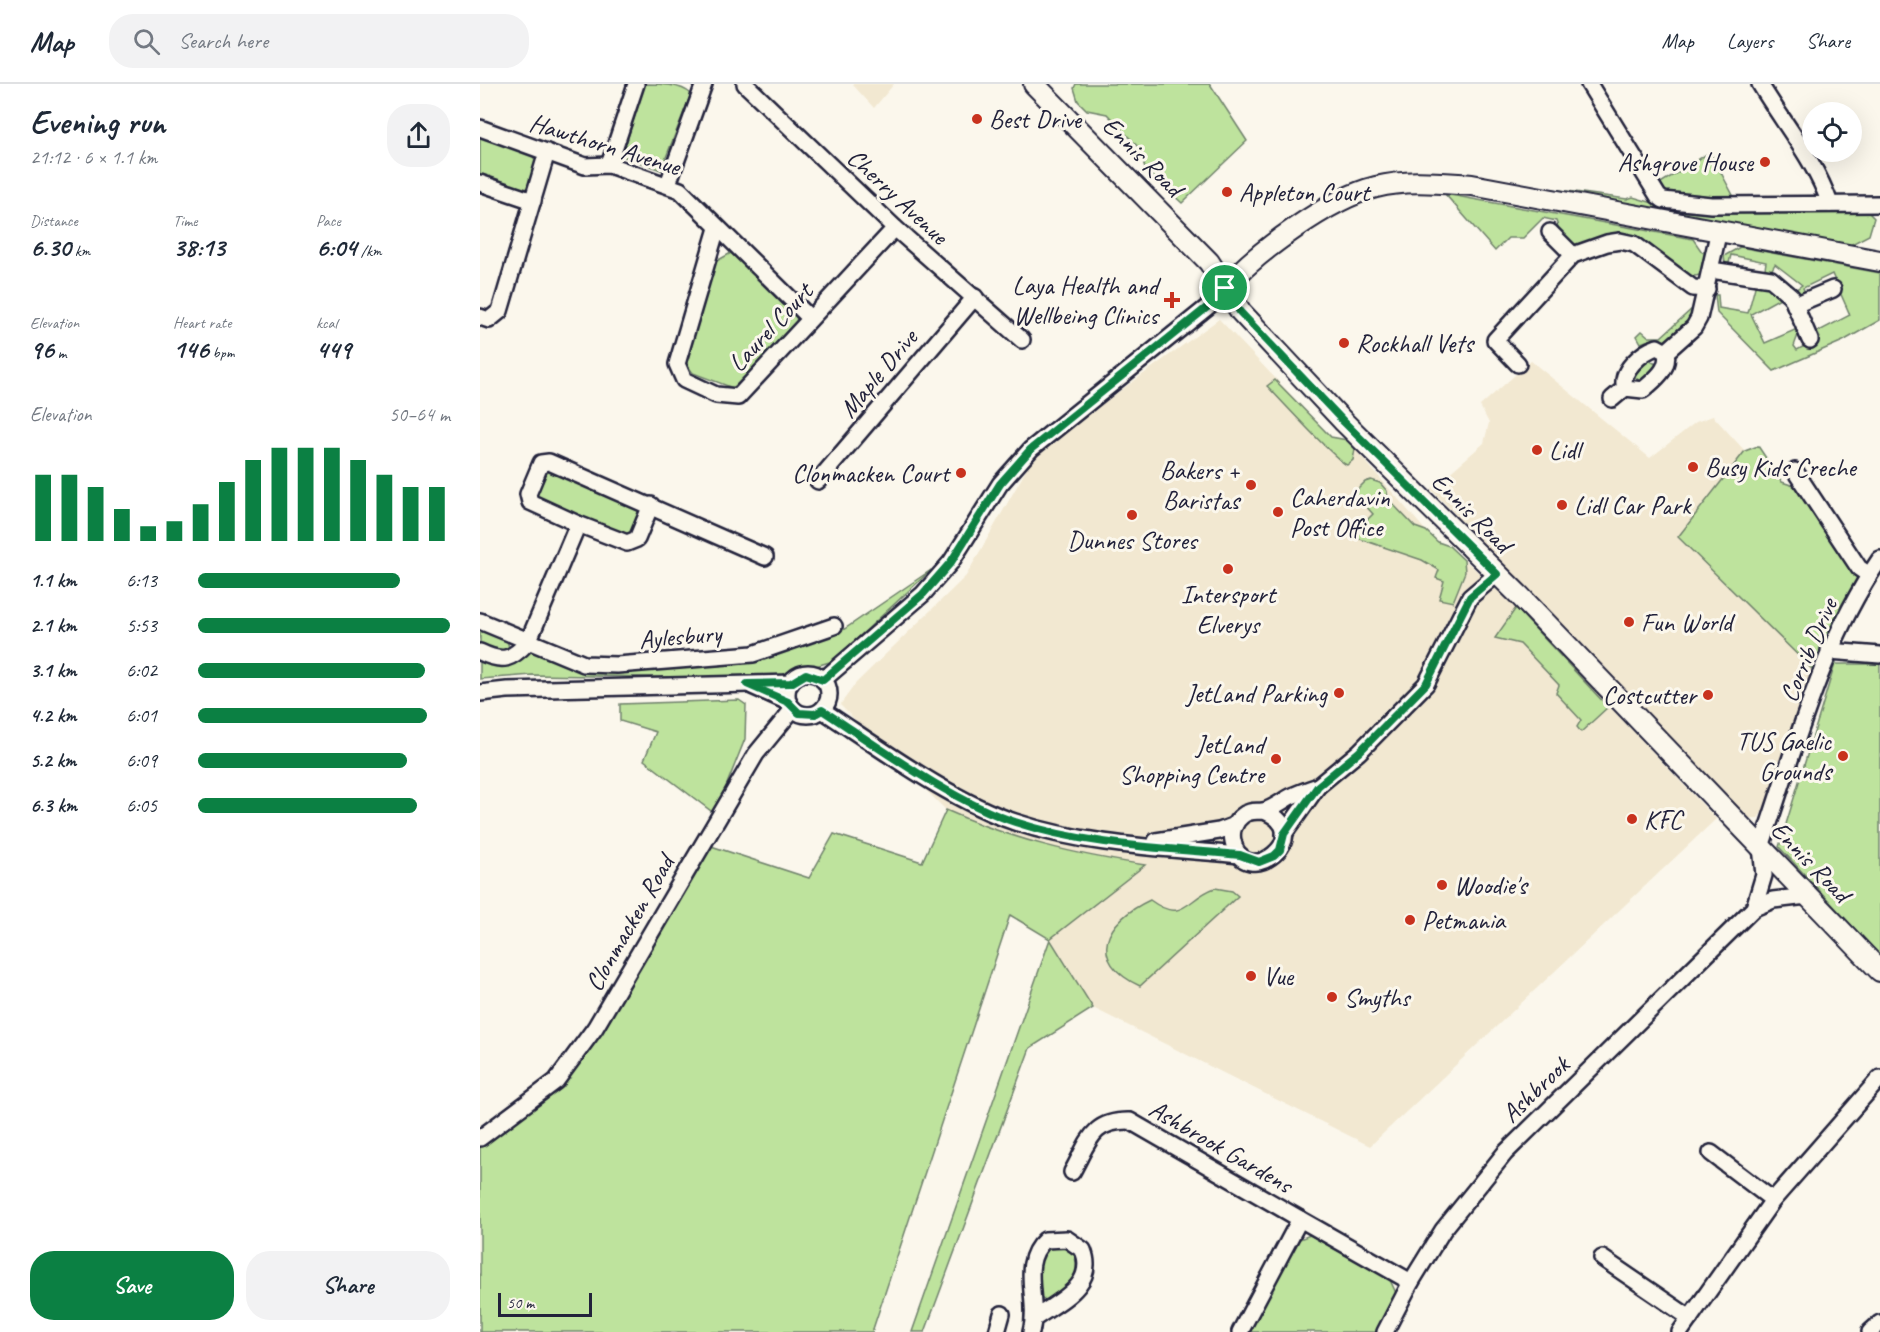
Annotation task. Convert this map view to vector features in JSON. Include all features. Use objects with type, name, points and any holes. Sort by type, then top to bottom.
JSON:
[{"type":"main road","name":"Ennis Road","points":[[1043,87],[1209,262],[1240,312],[1344,422],[1497,574],[1880,971]]},
{"type":"main road","points":[[1225,288],[1245,265],[1323,210],[1375,187],[1419,182],[1472,185],[1880,258]]},
{"type":"street","points":[[609,165],[636,84]]},
{"type":"street","points":[[668,184],[704,84]]},
{"type":"street","name":"Cherry Avenue","points":[[745,84],[895,228],[1022,340]]},
{"type":"street","points":[[1589,84],[1658,196],[1663,200],[1711,205],[1880,204]]},
{"type":"street","points":[[1760,84],[1806,155],[1825,188],[1830,204]]},
{"type":"street","name":"Hawthorn Avenue","points":[[480,128],[585,166],[609,165],[680,190],[810,318]]},
{"type":"street","points":[[480,316],[489,320],[500,311],[547,152]]},
{"type":"street","points":[[480,183],[533,201]]},
{"type":"street","name":"Laurel Court","points":[[717,228],[708,251],[677,364],[684,380],[716,395],[738,397],[895,228]]},
{"type":"street","points":[[1666,352],[1694,327],[1699,318],[1719,230]]},
{"type":"street","points":[[1550,231],[1573,255]]},
{"type":"street","points":[[1518,364],[1495,340],[1573,255],[1607,243],[1620,241],[1634,244],[1693,288],[1707,289]]},
{"type":"street","points":[[708,251],[737,247]]},
{"type":"street","points":[[1711,270],[1771,279],[1791,296],[1810,340]]},
{"type":"street","points":[[823,680],[923,594],[951,562],[1000,484],[1031,449],[1210,305],[1225,288]]},
{"type":"street","points":[[1795,305],[1833,289]]},
{"type":"street","name":"Maple Drive","points":[[818,481],[975,297]]},
{"type":"street","points":[[1612,399],[1624,388],[1643,390],[1664,370],[1668,360],[1666,352],[1657,347],[1648,350],[1624,373],[1622,380],[1624,388]]},
{"type":"street","points":[[651,505],[637,539],[627,543],[530,502],[528,494],[541,463],[549,462],[651,505],[765,557]]},
{"type":"street","points":[[1795,471],[1859,568],[1869,575]]},
{"type":"street","points":[[480,652],[498,660],[516,655],[528,642],[578,524]]},
{"type":"street","name":"Corrib Drive","points":[[1761,848],[1829,651],[1869,575],[1880,559]]},
{"type":"street","points":[[822,710],[960,797],[1013,822],[1058,834],[1127,844],[1240,855],[1251,861],[1267,860],[1280,850],[1284,834],[1318,786],[1359,752],[1426,684],[1470,597],[1497,574]]},
{"type":"street","name":"Aylesbury","points":[[480,621],[584,663],[617,665],[753,654],[834,626]]},
{"type":"street","points":[[1829,651],[1880,655]]},
{"type":"street","points":[[480,693],[530,689],[747,684],[791,683],[806,674],[823,680],[829,691],[822,710],[807,715],[747,684]]},
{"type":"street","points":[[791,683],[787,692],[791,705]]},
{"type":"street","name":"Clonmacken Road","points":[[480,1138],[556,1081],[595,1028],[756,753],[791,705]]},
{"type":"street","points":[[1240,855],[1232,837],[1235,825],[1243,814],[1263,811],[1318,786]]},
{"type":"street","points":[[1263,811],[1277,818],[1284,834]]},
{"type":"street","points":[[1127,844],[1174,839],[1219,831],[1235,825]]},
{"type":"street","name":"Ashbrook","points":[[1754,908],[1764,875],[1761,848]]},
{"type":"street","name":"Ashbrook","points":[[1385,1332],[1411,1281],[1443,1230],[1504,1153],[1754,908],[1773,900],[1807,896]]},
{"type":"street","points":[[1680,1332],[1773,1200],[1880,1078]]},
{"type":"street","name":"Ashbrook Gardens","points":[[1072,1172],[1095,1131],[1111,1121],[1130,1121],[1411,1281]]},
{"type":"street","points":[[1711,1153],[1773,1200]]},
{"type":"street","name":"Ashbrook Gardens","points":[[1240,1332],[1300,1219]]},
{"type":"street","points":[[1067,1239],[1083,1250],[1086,1271],[1078,1288],[1033,1325],[1031,1260],[1035,1249],[1045,1240],[1067,1239]]},
{"type":"street","points":[[1602,1258],[1690,1318]]},
{"type":"street","points":[[997,1332],[1002,1314]]},
{"type":"street","points":[[1870,1332],[1880,1323]]},
{"type":"shaded area","points":[[852,84],[894,84],[874,108]]},
{"type":"shaded area","name":"JetLand Shopping Centre","points":[[1219,319],[1331,437],[1347,440],[1426,531],[1438,542],[1449,546],[1506,597],[1716,819],[1370,1146],[1093,1008],[1050,939],[1144,865],[1081,855],[1030,843],[946,810],[840,705],[856,683],[966,576],[1033,458],[1065,431]]},
{"type":"shaded area","points":[[1531,361],[1650,458],[1696,422],[1713,416],[1745,451],[1678,537],[1814,671],[1769,803],[1758,818],[1749,818],[1641,710],[1431,489],[1484,443],[1489,423],[1480,406]]},
{"type":"green space","points":[[645,84],[676,86],[691,94],[661,170],[622,156]]},
{"type":"green space","points":[[1076,84],[1210,84],[1247,141],[1182,203],[1145,169],[1141,150],[1107,114],[1087,110],[1078,101],[1074,88]]},
{"type":"green space","points":[[480,132],[529,149],[537,164],[531,184],[523,191],[480,175]]},
{"type":"green space","points":[[1710,152],[1735,199],[1666,194],[1659,184]]},
{"type":"green space","points":[[1530,186],[1627,199],[1633,197],[1673,209],[1710,212],[1867,211],[1874,218],[1869,235],[1850,245]]},
{"type":"green space","points":[[1445,194],[1693,239],[1702,252],[1705,252],[1700,275],[1686,275],[1679,272],[1657,254],[1642,247],[1578,245],[1568,241],[1561,234],[1556,221],[1543,218],[1523,238],[1508,238],[1495,251]]},
{"type":"green space","points":[[1740,247],[1880,273],[1880,320],[1843,341],[1774,371],[1717,313],[1715,295],[1718,295],[1719,308],[1748,313],[1756,283],[1770,285],[1782,297],[1751,314],[1765,343],[1797,329],[1798,335],[1794,346],[1797,350],[1820,338],[1817,332],[1850,315],[1832,274],[1803,288],[1807,297],[1795,290],[1802,285],[1775,264],[1771,271],[1765,269],[1766,262],[1731,255],[1729,263],[1725,263],[1724,256]]},
{"type":"green space","points":[[731,253],[796,313],[797,325],[733,388],[693,373],[685,362],[713,263]]},
{"type":"green space","points":[[1693,308],[1691,321],[1663,347],[1649,340],[1641,343],[1637,336],[1642,331],[1649,337],[1661,337]]},
{"type":"green space","points":[[1647,359],[1656,364],[1656,369],[1642,382],[1633,376],[1634,371]]},
{"type":"green space","points":[[1275,380],[1331,437],[1347,440],[1355,449],[1353,460],[1347,465],[1341,461],[1308,429],[1267,386]]},
{"type":"green space","points":[[1758,446],[1782,482],[1803,489],[1859,578],[1814,671],[1678,537],[1745,451]]},
{"type":"green space","points":[[550,467],[638,505],[643,513],[632,535],[625,537],[537,500],[533,494],[544,471]]},
{"type":"green space","points":[[1371,480],[1380,483],[1387,491],[1388,499],[1415,527],[1426,531],[1438,542],[1449,546],[1464,560],[1465,572],[1453,602],[1439,599],[1444,581],[1436,578],[1439,570],[1422,560],[1351,536],[1373,514],[1354,493],[1365,482]]},
{"type":"green space","points":[[931,570],[833,661],[816,666],[797,667],[775,679],[532,675],[480,679],[480,660],[495,665],[508,665],[519,661],[531,651],[582,669],[754,660],[840,632]]},
{"type":"green space","points":[[1516,608],[1608,707],[1581,732],[1577,727],[1581,720],[1556,693],[1559,685],[1520,644],[1495,638]]},
{"type":"green space","points":[[480,629],[507,641],[509,647],[501,651],[486,648],[480,643]]},
{"type":"green space","name":"TUS Gaelic Grounds","points":[[1835,664],[1880,664],[1880,956],[1779,847]]},
{"type":"green space","points":[[739,700],[746,705],[745,739],[715,814],[644,760],[656,732],[620,721],[620,704]]},
{"type":"green space","points":[[946,810],[995,830],[1044,845],[1145,865],[1050,939],[1010,915],[872,1332],[480,1332],[480,1146],[559,1085],[711,846],[809,878],[834,834],[922,862]]},
{"type":"green space","points":[[1215,888],[1232,891],[1238,896],[1140,986],[1123,976],[1112,965],[1107,953],[1108,941],[1113,930],[1134,909],[1150,900],[1161,907],[1178,910]]},
{"type":"green space","points":[[1050,939],[1093,1008],[1030,1048],[925,1332],[912,1332]]},
{"type":"green space","points":[[1310,1235],[1390,1280],[1396,1293],[1377,1332],[1249,1332],[1297,1240]]},
{"type":"green space","points":[[1057,1243],[1073,1249],[1075,1273],[1069,1284],[1051,1300],[1040,1299],[1037,1261],[1046,1246]]},
{"type":"place","name":"Best Drive","points":[[977,119]]},
{"type":"place","name":"Ashgrove House","points":[[1765,162]]},
{"type":"place","name":"Appleton Court","points":[[1227,192]]},
{"type":"place","name":"Laya Health and Wellbeing Clinics","points":[[1172,300]]},
{"type":"place","name":"Rockhall Vets","points":[[1344,343]]},
{"type":"place","name":"Lidl","points":[[1537,450]]},
{"type":"place","name":"Busy Kids Creche","points":[[1693,467]]},
{"type":"place","name":"Clonmacken Court","points":[[961,473]]},
{"type":"place","name":"Bakers + Baristas","points":[[1251,485]]},
{"type":"place","name":"Lidl Car Park","points":[[1562,505]]},
{"type":"place","name":"Caherdavin Post Office","points":[[1278,512]]},
{"type":"place","name":"Dunnes Stores","points":[[1132,515]]},
{"type":"place","name":"Intersport Elverys","points":[[1228,569]]},
{"type":"place","name":"Fun World","points":[[1629,622]]},
{"type":"place","name":"JetLand Parking","points":[[1339,693]]},
{"type":"place","name":"Costcutter","points":[[1708,695]]},
{"type":"place","name":"TUS Gaelic Grounds","points":[[1843,756]]},
{"type":"place","name":"JetLand Shopping Centre","points":[[1276,759]]},
{"type":"place","name":"KFC","points":[[1632,819]]},
{"type":"place","name":"Woodie's","points":[[1442,885]]},
{"type":"place","name":"Petmania","points":[[1410,920]]},
{"type":"place","name":"Vue","points":[[1251,976]]},
{"type":"place","name":"Smyths","points":[[1332,997]]},
{"type":"route","points":[[1225,288],[1240,312],[1344,422],[1450,530],[1497,574],[1470,597],[1426,684],[1359,752],[1318,786],[1284,834],[1280,850],[1274,856],[1259,862],[1251,861],[1240,855],[1080,838],[1013,822],[960,797],[822,710],[815,714],[799,713],[788,702],[747,684],[791,683],[797,676],[806,674],[815,675],[823,680],[923,594],[951,562],[976,526],[1000,484],[1031,449],[1210,305],[1225,288]]}]
